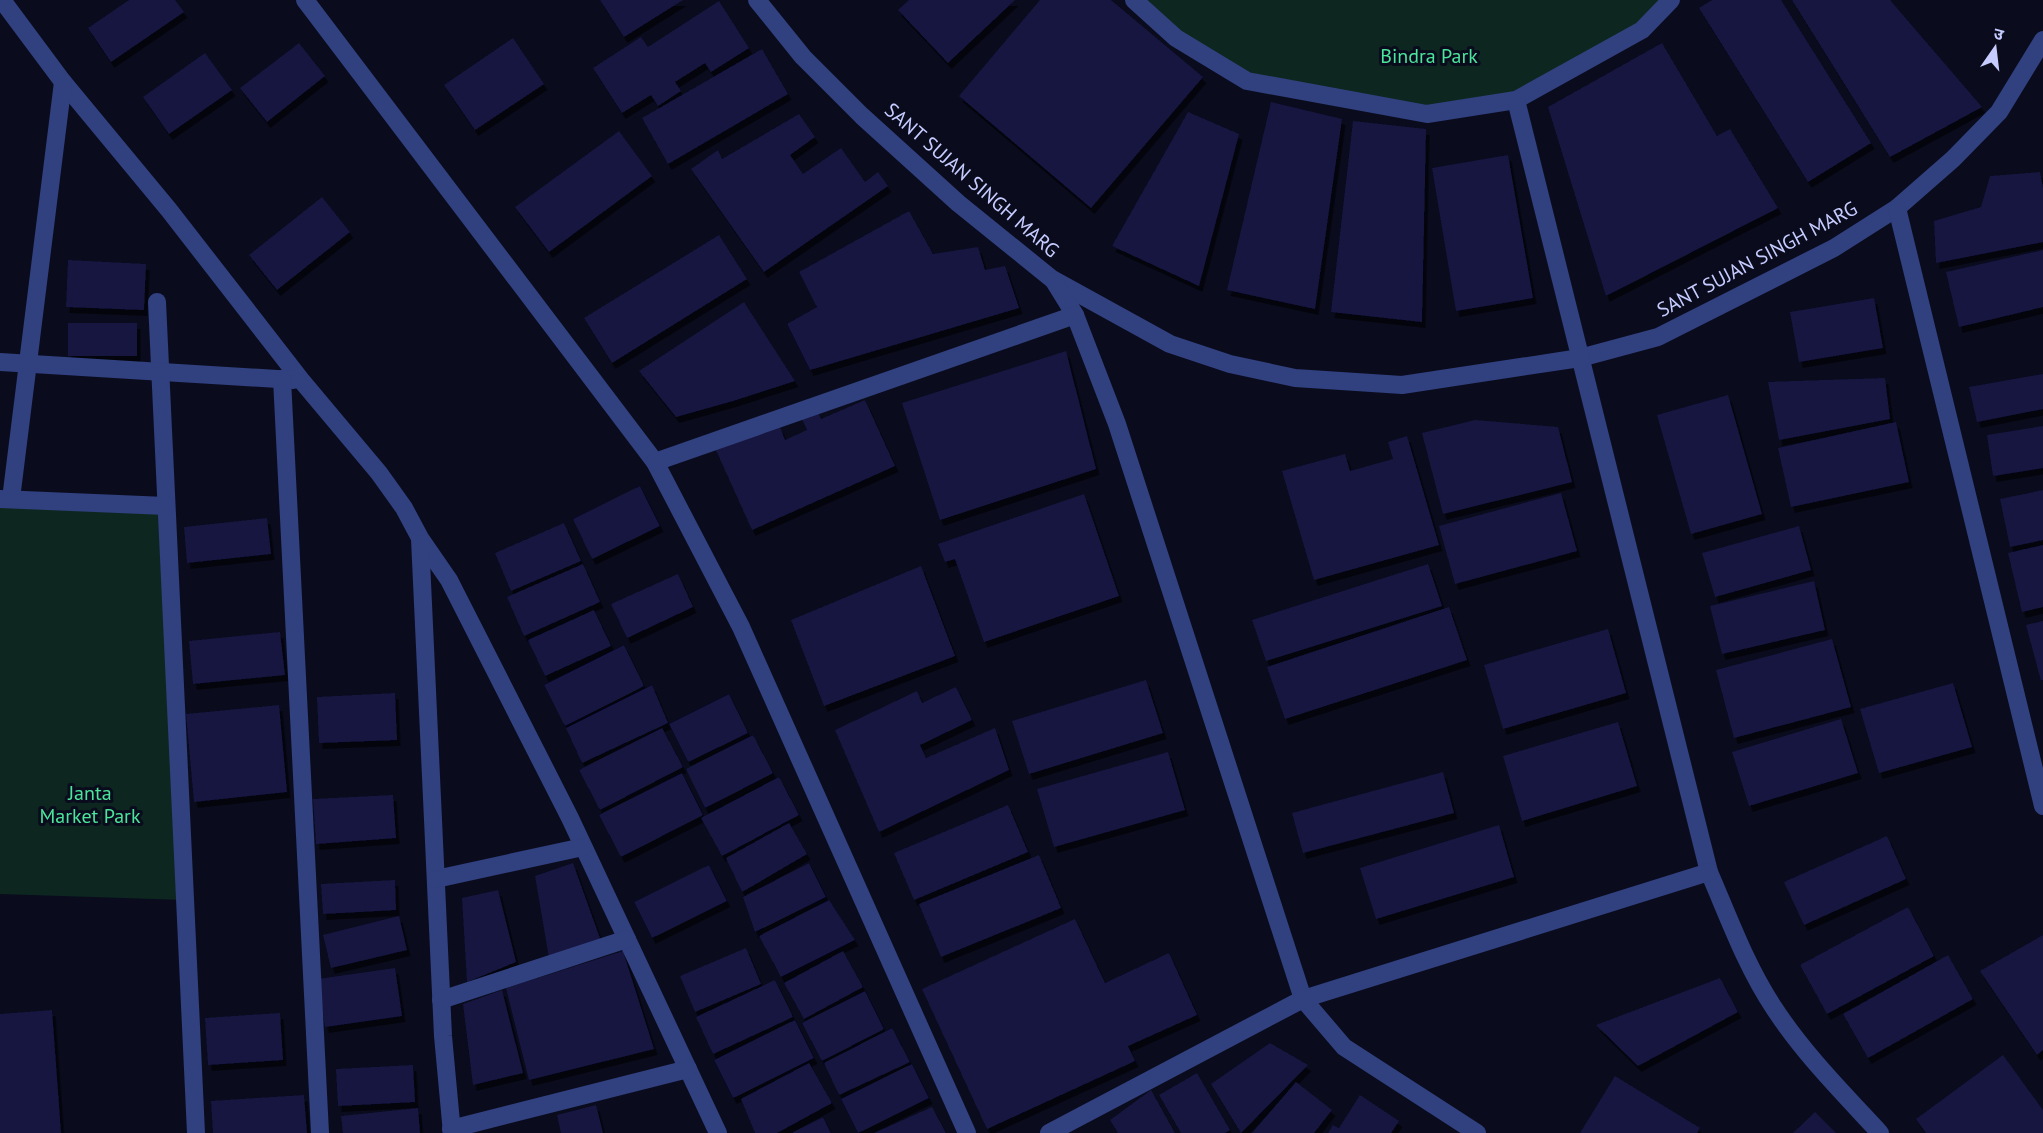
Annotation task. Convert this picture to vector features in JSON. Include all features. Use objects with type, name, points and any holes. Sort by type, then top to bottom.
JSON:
[{"type":"street","points":[[2,0],[63,81],[169,210],[301,380],[379,473],[404,508],[420,538],[449,580],[570,818],[718,1133]]},
{"type":"street","points":[[305,0],[655,462],[741,627],[967,1133]]},
{"type":"street","name":"SANT SUJAN SINGH MARG","points":[[757,0],[803,57],[862,116],[958,202],[1052,279],[1170,344],[1230,364],[1295,378],[1402,385],[1580,358],[1658,337],[1834,248],[1897,208],[1953,159],[1999,112],[2043,40]]},
{"type":"street","points":[[1134,0],[1176,38],[1247,81],[1427,114],[1516,100],[1642,30],[1671,0]]},
{"type":"street","points":[[63,81],[28,365],[5,499],[166,506]]},
{"type":"street","points":[[1516,100],[1709,872],[1748,963],[1773,1007],[1811,1058],[1880,1133]]},
{"type":"street","points":[[1897,208],[2043,806]]},
{"type":"street","points":[[1052,279],[1075,315],[1117,424],[1303,999],[1344,1047],[1477,1133]]},
{"type":"street","points":[[157,302],[196,1133]]},
{"type":"street","points":[[655,462],[1075,315]]},
{"type":"street","points":[[0,362],[301,380]]},
{"type":"street","points":[[282,379],[320,1133]]},
{"type":"street","points":[[420,538],[441,1000],[452,1131],[688,1069]]},
{"type":"street","points":[[436,879],[583,847]]},
{"type":"street","points":[[1049,1133],[1303,999],[1709,872]]},
{"type":"street","points":[[441,1000],[627,939]]},
{"type":"green space","name":"Bindra Park","points":[[1134,0],[1671,0],[1655,16],[1516,100],[1427,114],[1247,81]]},
{"type":"green space","name":"Janta Market Park","points":[[0,502],[166,506],[185,900],[0,894]]},
{"type":"building","points":[[129,0],[175,0],[184,12],[111,62],[88,28]]},
{"type":"building","points":[[600,0],[683,0],[624,37]]},
{"type":"building","points":[[909,0],[1015,0],[948,63],[898,10]]},
{"type":"building","points":[[1040,0],[1111,0],[1203,77],[1091,208],[959,96]]},
{"type":"building","points":[[1712,0],[1781,0],[1871,143],[1808,182],[1699,8]]},
{"type":"building","points":[[1792,0],[1890,0],[1982,107],[1890,157]]},
{"type":"building","points":[[719,1],[749,48],[711,72],[705,63],[675,82],[681,91],[658,106],[651,95],[622,113],[593,68],[641,37],[648,47]]},
{"type":"building","points":[[513,38],[544,84],[475,130],[444,85]]},
{"type":"building","points":[[299,43],[325,76],[267,122],[240,88]]},
{"type":"building","points":[[1662,43],[1717,136],[1730,129],[1778,208],[1606,296],[1548,107]]},
{"type":"building","points":[[762,49],[788,94],[668,164],[642,118]]},
{"type":"building","points":[[205,53],[232,90],[169,134],[143,97]]},
{"type":"building","points":[[1271,102],[1342,119],[1315,309],[1227,290]]},
{"type":"building","points":[[1188,112],[1239,134],[1199,286],[1112,246]]},
{"type":"building","points":[[799,114],[815,137],[790,155],[803,174],[841,148],[865,182],[878,172],[888,186],[764,272],[691,169],[718,150],[722,159]]},
{"type":"building","points":[[1353,121],[1426,129],[1422,322],[1331,312]]},
{"type":"building","points":[[619,131],[652,176],[549,252],[515,207]]},
{"type":"building","points":[[1508,155],[1533,298],[1456,311],[1432,168]]},
{"type":"building","points":[[2040,172],[2043,188],[2043,242],[1936,263],[1934,221],[1981,207],[1990,176]]},
{"type":"building","points":[[322,197],[350,232],[277,290],[249,255]]},
{"type":"building","points":[[909,211],[933,254],[978,247],[985,270],[1005,266],[1019,308],[810,370],[787,324],[817,307],[799,272]]},
{"type":"building","points":[[719,235],[747,279],[612,363],[584,318]]},
{"type":"building","points":[[2043,250],[2043,307],[1959,327],[1946,272]]},
{"type":"building","points":[[68,260],[146,264],[144,310],[66,307]]},
{"type":"building","points":[[1874,298],[1883,348],[1799,362],[1790,312]]},
{"type":"building","points":[[744,302],[795,381],[676,417],[639,371]]},
{"type":"building","points":[[68,323],[137,323],[137,356],[68,356]]},
{"type":"building","points":[[1066,351],[1096,469],[940,520],[902,403]]},
{"type":"building","points":[[2043,374],[2043,409],[1977,422],[1969,387]]},
{"type":"building","points":[[1885,378],[1890,419],[1779,440],[1768,382]]},
{"type":"building","points":[[1728,395],[1762,514],[1691,534],[1657,415]]},
{"type":"building","points":[[865,400],[895,466],[752,530],[715,448],[757,430],[760,435],[780,427],[785,440],[807,430],[801,417],[817,410],[821,419]]},
{"type":"building","points":[[1475,420],[1558,427],[1572,482],[1443,514],[1422,433]]},
{"type":"building","points":[[1896,422],[1909,482],[1791,507],[1778,448]]},
{"type":"building","points":[[2043,426],[2043,468],[1993,476],[1987,435]]},
{"type":"building","points":[[1407,436],[1439,545],[1314,580],[1282,471],[1345,454],[1350,471],[1393,459],[1388,442]]},
{"type":"building","points":[[640,486],[660,526],[592,559],[573,519]]},
{"type":"building","points":[[2043,490],[2043,540],[2010,547],[2000,499]]},
{"type":"building","points":[[1561,493],[1577,551],[1455,584],[1439,526]]},
{"type":"building","points":[[1084,494],[1119,596],[984,642],[955,559],[945,562],[938,544]]},
{"type":"building","points":[[267,518],[271,554],[187,563],[184,527]]},
{"type":"building","points":[[564,523],[581,561],[511,591],[495,553]]},
{"type":"building","points":[[1799,526],[1811,570],[1715,597],[1702,553]]},
{"type":"building","points":[[2043,545],[2043,607],[2022,612],[2008,553]]},
{"type":"building","points":[[583,564],[600,602],[524,636],[507,597]]},
{"type":"building","points":[[1428,564],[1442,606],[1266,661],[1252,620]]},
{"type":"building","points":[[921,566],[955,656],[824,706],[791,620]]},
{"type":"building","points":[[678,574],[693,607],[627,638],[611,604]]},
{"type":"building","points":[[1814,581],[1825,630],[1722,654],[1710,606]]},
{"type":"building","points":[[1449,607],[1467,660],[1285,719],[1267,667]]},
{"type":"building","points":[[594,610],[611,646],[545,676],[528,640]]},
{"type":"building","points":[[2043,621],[2043,680],[2041,681],[2026,625]]},
{"type":"building","points":[[1608,629],[1626,693],[1503,729],[1484,665]]},
{"type":"building","points":[[280,632],[285,675],[193,684],[189,641]]},
{"type":"building","points":[[1832,639],[1851,707],[1734,738],[1716,670]]},
{"type":"building","points":[[624,645],[644,686],[565,726],[544,685]]},
{"type":"building","points":[[1146,680],[1163,733],[1029,774],[1012,721]]},
{"type":"building","points":[[1953,683],[1972,747],[1879,773],[1860,709]]},
{"type":"building","points":[[652,685],[668,723],[582,763],[566,728]]},
{"type":"building","points":[[956,687],[972,720],[920,745],[926,758],[995,728],[1009,770],[879,832],[835,730],[917,691],[922,703]]},
{"type":"building","points":[[395,693],[397,740],[319,743],[317,697]]},
{"type":"building","points":[[729,694],[748,733],[688,762],[669,724]]},
{"type":"building","points":[[279,705],[287,792],[194,802],[186,714]]},
{"type":"building","points":[[1841,719],[1858,773],[1749,806],[1732,752]]},
{"type":"building","points":[[1618,722],[1637,786],[1522,821],[1503,756]]},
{"type":"building","points":[[662,728],[683,767],[600,810],[579,770]]},
{"type":"building","points":[[753,735],[773,773],[705,808],[686,769]]},
{"type":"building","points":[[1168,752],[1185,810],[1054,847],[1037,789]]},
{"type":"building","points":[[1443,772],[1454,813],[1303,853],[1292,813]]},
{"type":"building","points":[[682,773],[703,815],[621,857],[599,815]]},
{"type":"building","points":[[779,777],[799,815],[722,856],[701,818]]},
{"type":"building","points":[[393,795],[396,838],[316,844],[313,799]]},
{"type":"building","points":[[1008,805],[1028,852],[914,900],[894,853]]},
{"type":"building","points":[[789,823],[807,854],[742,892],[726,858]]},
{"type":"building","points":[[1499,825],[1514,877],[1376,919],[1360,868]]},
{"type":"building","points":[[1887,836],[1906,879],[1804,925],[1784,882]]},
{"type":"building","points":[[1039,855],[1061,908],[941,957],[919,904]]},
{"type":"building","points":[[573,863],[601,941],[549,958],[535,876]]},
{"type":"building","points":[[809,863],[826,897],[755,932],[743,897]]},
{"type":"building","points":[[709,865],[727,901],[652,938],[634,902]]},
{"type":"building","points":[[395,880],[396,910],[323,914],[321,884]]},
{"type":"building","points":[[498,890],[516,962],[467,982],[462,898]]},
{"type":"building","points":[[829,900],[855,940],[781,977],[759,936]]},
{"type":"building","points":[[1908,907],[1934,956],[1827,1014],[1800,965]]},
{"type":"building","points":[[399,916],[407,950],[331,968],[323,935]]},
{"type":"building","points":[[1075,919],[1105,983],[1169,953],[1197,1015],[1128,1046],[1135,1061],[987,1129],[922,989]]},
{"type":"building","points":[[2043,935],[2043,1050],[2037,1055],[1980,971]]},
{"type":"building","points":[[746,948],[761,984],[695,1012],[680,976]]},
{"type":"building","points":[[623,951],[654,1049],[529,1080],[506,988]]},
{"type":"building","points":[[843,951],[863,987],[804,1019],[784,983]]},
{"type":"building","points":[[1948,955],[1973,999],[1868,1058],[1843,1014]]},
{"type":"building","points":[[395,968],[402,1016],[325,1027],[318,979]]},
{"type":"building","points":[[1720,978],[1738,1012],[1638,1066],[1596,1025]]},
{"type":"building","points":[[775,980],[793,1017],[713,1054],[696,1017]]},
{"type":"building","points":[[502,990],[523,1073],[473,1085],[463,1004]]},
{"type":"building","points":[[865,991],[884,1029],[822,1061],[802,1023]]},
{"type":"building","points":[[52,1010],[61,1133],[0,1133],[0,1014]]},
{"type":"building","points":[[280,1013],[283,1060],[208,1065],[205,1018]]},
{"type":"building","points":[[795,1020],[814,1058],[733,1098],[714,1060]]},
{"type":"building","points":[[892,1028],[910,1062],[839,1095],[824,1063]]},
{"type":"building","points":[[1270,1043],[1308,1065],[1241,1133],[1211,1084]]},
{"type":"building","points":[[2003,1055],[2043,1110],[2043,1133],[1926,1133],[1916,1119]]},
{"type":"building","points":[[809,1063],[832,1103],[777,1133],[755,1133],[741,1099]]},
{"type":"building","points":[[912,1064],[929,1098],[858,1133],[841,1099]]},
{"type":"building","points":[[413,1065],[415,1102],[338,1106],[336,1069]]},
{"type":"building","points":[[1197,1073],[1230,1130],[1225,1133],[1181,1133],[1159,1095]]},
{"type":"building","points":[[1615,1076],[1700,1128],[1697,1133],[1580,1133]]},
{"type":"building","points":[[1296,1082],[1332,1110],[1314,1133],[1252,1133]]},
{"type":"building","points":[[1151,1090],[1175,1133],[1118,1133],[1110,1120]]},
{"type":"building","points":[[304,1095],[307,1133],[213,1133],[211,1101]]},
{"type":"building","points":[[1360,1095],[1399,1121],[1391,1133],[1328,1133],[1333,1125],[1339,1128]]},
{"type":"building","points":[[596,1105],[603,1133],[561,1133],[557,1115]]},
{"type":"building","points":[[932,1107],[946,1133],[874,1133]]},
{"type":"building","points":[[418,1108],[420,1133],[343,1133],[341,1116]]},
{"type":"building","points":[[1815,1112],[1836,1133],[1793,1133]]},
{"type":"building","points":[[823,1117],[831,1133],[792,1133]]}]
